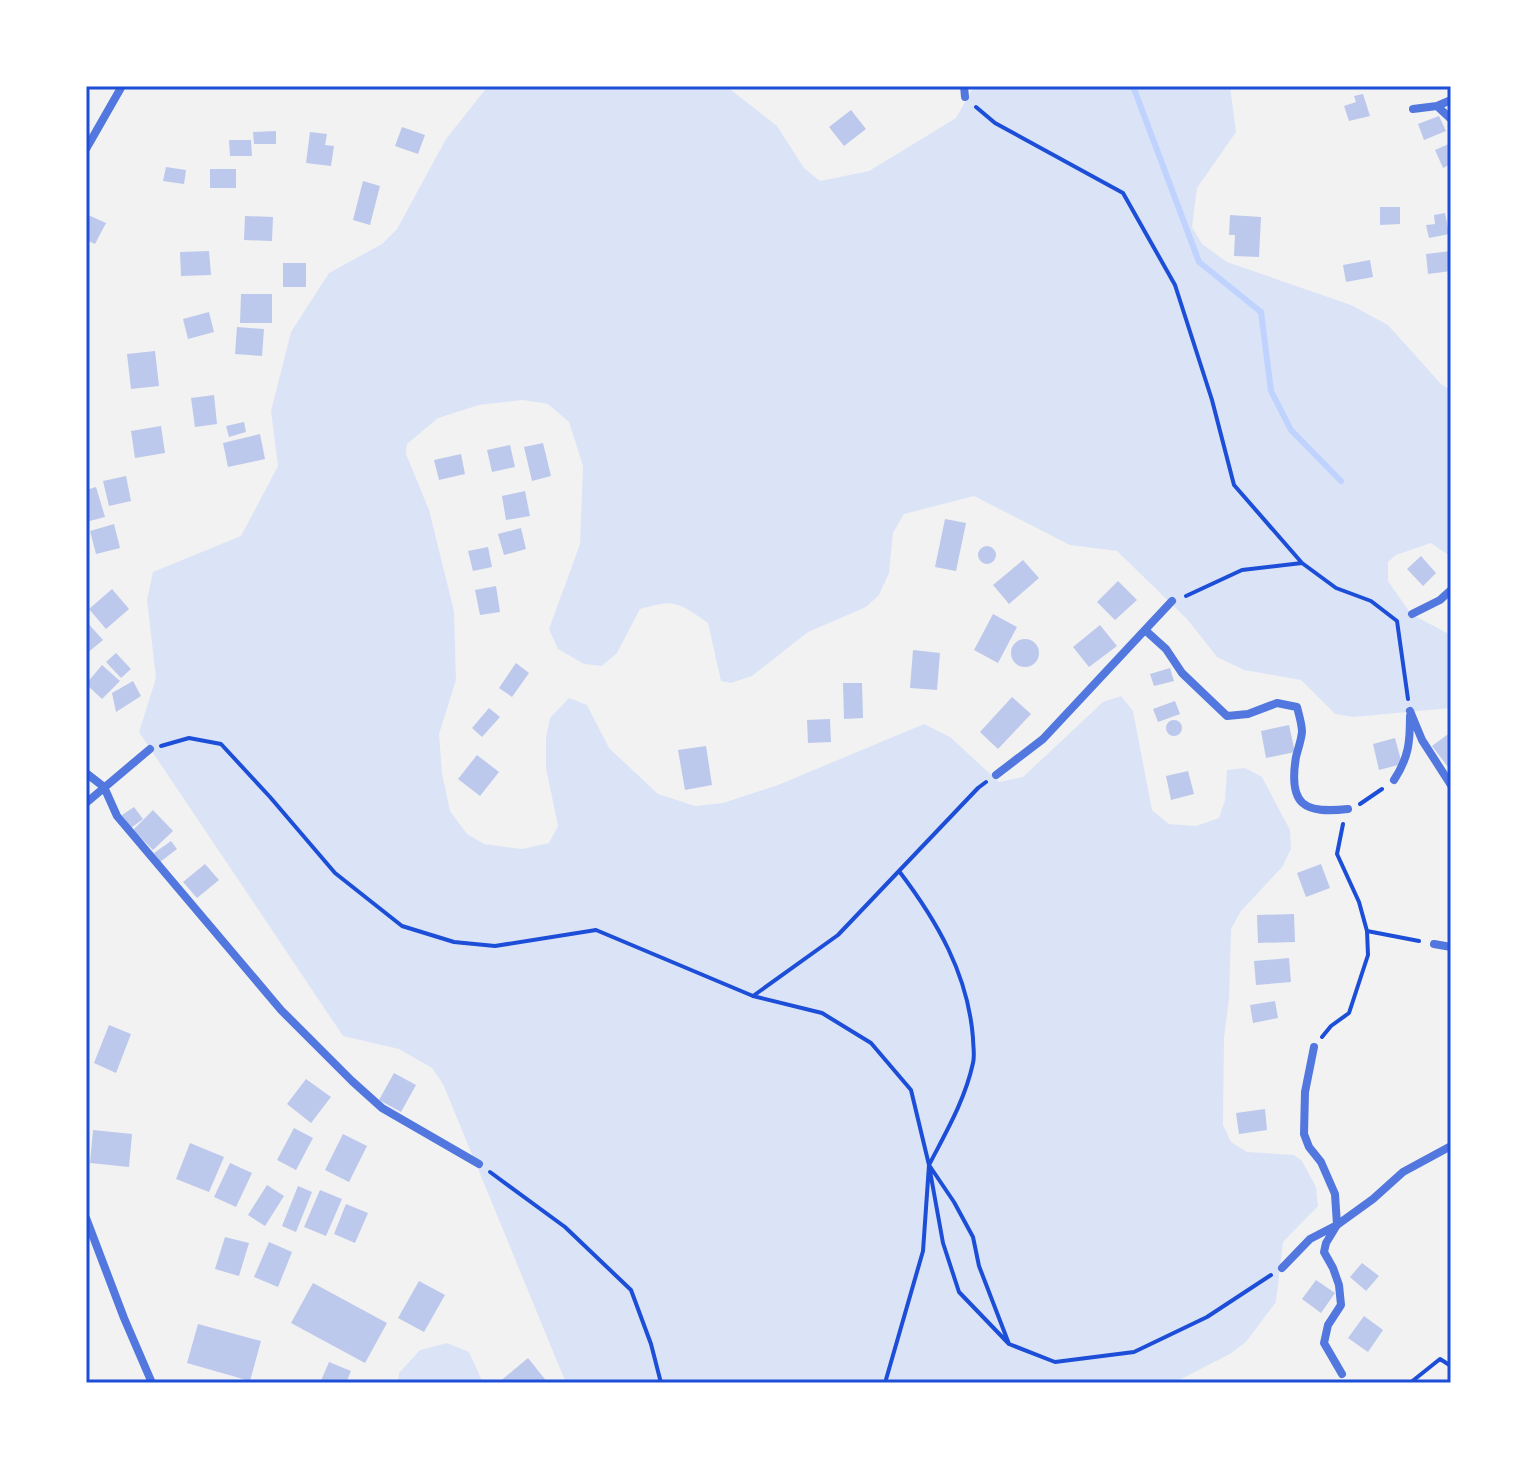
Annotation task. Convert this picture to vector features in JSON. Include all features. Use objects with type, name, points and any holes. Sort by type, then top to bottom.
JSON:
[{"type":"street","points":[[86,149],[122,86]]},
{"type":"street","points":[[964,86],[965,97]]},
{"type":"street","points":[[1413,109],[1437,106],[1451,100]]},
{"type":"street","points":[[1437,106],[1451,119]]},
{"type":"street","points":[[1412,614],[1440,600],[1451,590]]},
{"type":"street","points":[[996,775],[1043,739],[1172,601]]},
{"type":"street","points":[[1145,630],[1166,649],[1182,673],[1227,716],[1248,714],[1277,703],[1297,707],[1302,731],[1293,778],[1296,796],[1308,808],[1326,811],[1348,809]]},
{"type":"street","points":[[1394,780],[1410,745],[1410,711]]},
{"type":"street","points":[[1410,711],[1422,740],[1451,785]]},
{"type":"street","points":[[86,803],[150,749]]},
{"type":"street","points":[[86,773],[104,787],[117,816],[281,1010],[320,1050],[382,1108],[479,1164]]},
{"type":"street","points":[[1434,944],[1451,947]]},
{"type":"street","points":[[1314,1047],[1305,1092],[1304,1134],[1335,1194],[1337,1225],[1324,1252],[1339,1285],[1341,1305],[1328,1325],[1324,1343],[1342,1374]]},
{"type":"street","points":[[1282,1268],[1310,1239],[1337,1225],[1403,1172],[1451,1146]]},
{"type":"street","points":[[86,1218],[152,1383]]},
{"type":"path","points":[[965,97],[995,123],[1123,193],[1175,285],[1212,400],[1234,485],[1302,563],[1336,588],[1371,601],[1397,621],[1410,711]]},
{"type":"path","points":[[1172,601],[1242,570],[1302,563]]},
{"type":"path","points":[[150,749],[189,738],[221,744],[335,873],[402,926],[454,942],[495,946],[596,930],[753,996],[822,1013],[871,1043],[911,1090],[943,1243],[959,1292],[1009,1344],[1055,1362],[1134,1352],[1207,1317],[1282,1268]]},
{"type":"path","points":[[753,996],[838,935],[978,788],[996,775]]},
{"type":"path","points":[[1314,1047],[1331,1026],[1349,1013],[1368,955],[1367,931],[1359,902],[1337,854],[1342,826],[1348,809],[1368,800],[1394,780]]},
{"type":"path","points":[[885,1383],[923,1251],[929,1165],[959,1108],[974,1060],[971,1013],[959,971],[925,905],[899,871]]},
{"type":"path","points":[[1367,931],[1434,944]]},
{"type":"path","points":[[479,1164],[565,1227],[631,1290],[651,1344],[661,1383]]},
{"type":"path","points":[[929,1165],[973,1237],[979,1266],[1009,1344]]},
{"type":"path","points":[[1410,1383],[1440,1359],[1451,1366]]},
{"type":"shaded area","points":[[488,86],[726,86],[777,126],[804,168],[820,181],[869,171],[956,118],[974,86],[1230,86],[1236,132],[1197,188],[1192,227],[1202,244],[1227,262],[1351,305],[1388,325],[1441,384],[1451,390],[1451,557],[1431,543],[1396,555],[1388,562],[1388,581],[1411,614],[1451,635],[1451,708],[1353,717],[1335,714],[1301,680],[1244,670],[1217,657],[1187,619],[1117,551],[1070,545],[974,496],[904,514],[893,533],[889,573],[879,595],[866,607],[808,632],[752,676],[731,683],[721,681],[708,623],[683,607],[669,603],[640,609],[617,653],[602,666],[584,664],[558,649],[549,629],[580,544],[583,466],[569,422],[548,404],[523,400],[479,405],[438,418],[407,444],[406,454],[429,510],[454,611],[456,680],[439,734],[442,773],[450,811],[467,834],[484,844],[522,849],[549,843],[558,826],[546,768],[546,738],[550,718],[569,698],[587,705],[609,748],[658,794],[695,806],[723,803],[778,785],[924,724],[950,737],[999,782],[1023,777],[1103,702],[1121,696],[1133,711],[1152,810],[1169,824],[1196,826],[1219,818],[1225,800],[1227,770],[1245,768],[1262,777],[1290,830],[1291,849],[1282,867],[1241,911],[1231,929],[1229,999],[1224,1038],[1223,1125],[1231,1142],[1247,1152],[1294,1155],[1302,1161],[1316,1187],[1318,1206],[1283,1242],[1276,1302],[1246,1342],[1230,1354],[1173,1383],[566,1383],[443,1084],[432,1068],[399,1049],[343,1036],[139,732],[156,678],[147,600],[153,572],[241,536],[278,466],[271,411],[291,332],[329,273],[382,244],[397,229],[446,139]]},
{"type":"shaded area","points":[[447,1343],[469,1352],[483,1383],[398,1383],[399,1373],[420,1350]]},
{"type":"building","points":[[1363,94],[1370,116],[1349,121],[1344,106],[1356,102],[1354,96]]},
{"type":"building","points":[[851,110],[866,129],[844,146],[829,127]]},
{"type":"building","points":[[1439,116],[1446,131],[1424,140],[1418,124]]},
{"type":"building","points":[[402,127],[425,135],[418,154],[395,146]]},
{"type":"building","points":[[276,131],[276,144],[254,144],[253,132]]},
{"type":"building","points":[[310,132],[327,134],[325,145],[334,146],[331,166],[306,163]]},
{"type":"building","points":[[229,140],[251,140],[252,156],[230,156]]},
{"type":"building","points":[[1451,143],[1451,164],[1443,168],[1435,150]]},
{"type":"building","points":[[166,167],[186,170],[184,184],[163,181]]},
{"type":"building","points":[[210,169],[236,169],[236,188],[210,188]]},
{"type":"building","points":[[363,181],[380,186],[370,225],[353,220]]},
{"type":"building","points":[[1380,207],[1400,207],[1400,224],[1380,225]]},
{"type":"building","points":[[1445,213],[1449,234],[1429,238],[1426,225],[1435,224],[1434,215]]},
{"type":"building","points":[[86,214],[106,223],[95,244],[86,240]]},
{"type":"building","points":[[1230,215],[1261,217],[1259,257],[1234,256],[1235,235],[1229,235]]},
{"type":"building","points":[[245,216],[273,217],[272,241],[244,240]]},
{"type":"building","points":[[209,251],[211,275],[181,276],[180,252]]},
{"type":"building","points":[[1451,251],[1451,271],[1428,274],[1426,254]]},
{"type":"building","points":[[1370,260],[1373,277],[1346,282],[1343,265]]},
{"type":"building","points":[[283,263],[306,263],[306,287],[283,287]]},
{"type":"building","points":[[241,294],[272,294],[272,323],[240,323]]},
{"type":"building","points":[[209,312],[214,332],[188,339],[183,319]]},
{"type":"building","points":[[237,327],[264,329],[262,356],[235,354]]},
{"type":"building","points":[[155,351],[159,386],[131,389],[127,354]]},
{"type":"building","points":[[214,395],[217,424],[195,427],[191,398]]},
{"type":"building","points":[[244,422],[246,432],[229,437],[226,426]]},
{"type":"building","points":[[161,426],[165,453],[135,458],[131,431]]},
{"type":"building","points":[[260,434],[265,459],[228,467],[223,443]]},
{"type":"building","points":[[543,443],[551,476],[532,481],[524,447]]},
{"type":"building","points":[[510,445],[515,467],[492,472],[487,450]]},
{"type":"building","points":[[461,454],[465,474],[439,480],[434,460]]},
{"type":"building","points":[[126,476],[131,501],[109,506],[103,481]]},
{"type":"building","points":[[96,487],[105,517],[86,522],[86,490]]},
{"type":"building","points":[[525,491],[530,516],[506,520],[502,496]]},
{"type":"building","points":[[945,519],[966,523],[956,571],[935,567]]},
{"type":"building","points":[[114,524],[120,548],[96,554],[90,531]]},
{"type":"building","points":[[521,528],[526,549],[504,555],[498,534]]},
{"type":"building","points":[[987,546],[996,555],[987,564],[978,555]]},
{"type":"building","points":[[488,547],[492,567],[473,571],[468,551]]},
{"type":"building","points":[[1421,556],[1436,573],[1423,586],[1407,569]]},
{"type":"building","points":[[1023,560],[1039,578],[1009,604],[993,585]]},
{"type":"building","points":[[1118,581],[1137,600],[1115,620],[1097,602]]},
{"type":"building","points":[[496,586],[500,612],[480,615],[475,590]]},
{"type":"building","points":[[112,589],[129,609],[106,629],[89,609]]},
{"type":"building","points":[[993,614],[1017,627],[998,663],[974,650]]},
{"type":"building","points":[[86,621],[103,640],[86,654]]},
{"type":"building","points":[[1100,625],[1117,646],[1089,667],[1073,647]]},
{"type":"building","points":[[1025,639],[1035,643],[1039,653],[1035,663],[1025,667],[1015,663],[1011,653],[1015,643]]},
{"type":"building","points":[[913,650],[940,653],[937,690],[910,688]]},
{"type":"building","points":[[116,653],[131,669],[121,678],[106,662]]},
{"type":"building","points":[[516,663],[529,673],[512,697],[499,688]]},
{"type":"building","points":[[102,665],[120,681],[102,699],[86,684]]},
{"type":"building","points":[[1170,668],[1174,681],[1154,686],[1150,674]]},
{"type":"building","points":[[133,681],[141,696],[116,712],[112,693]]},
{"type":"building","points":[[843,683],[862,683],[863,718],[844,719]]},
{"type":"building","points":[[1012,697],[1031,714],[998,749],[980,732]]},
{"type":"building","points":[[1175,701],[1180,714],[1158,722],[1153,709]]},
{"type":"building","points":[[489,708],[500,717],[482,737],[472,728]]},
{"type":"building","points":[[830,719],[831,742],[808,743],[807,720]]},
{"type":"building","points":[[1171,720],[1177,720],[1182,728],[1180,734],[1171,736],[1166,731],[1166,725]]},
{"type":"building","points":[[1289,725],[1295,752],[1266,758],[1261,731]]},
{"type":"building","points":[[1451,732],[1451,765],[1448,767],[1432,746]]},
{"type":"building","points":[[1395,738],[1402,764],[1379,770],[1373,744]]},
{"type":"building","points":[[706,746],[712,785],[685,790],[678,750]]},
{"type":"building","points":[[477,755],[499,772],[480,796],[458,779]]},
{"type":"building","points":[[1188,771],[1194,794],[1171,800],[1166,776]]},
{"type":"building","points":[[134,807],[143,819],[131,828],[122,815]]},
{"type":"building","points":[[153,810],[173,831],[153,850],[133,830]]},
{"type":"building","points":[[171,841],[177,849],[160,862],[154,853]]},
{"type":"building","points":[[205,864],[219,880],[197,898],[183,882]]},
{"type":"building","points":[[1321,864],[1330,888],[1306,897],[1297,873]]},
{"type":"building","points":[[1294,914],[1295,942],[1258,943],[1257,915]]},
{"type":"building","points":[[1289,958],[1291,982],[1256,985],[1254,961]]},
{"type":"building","points":[[1275,1001],[1278,1018],[1253,1023],[1250,1005]]},
{"type":"building","points":[[109,1025],[131,1034],[116,1073],[94,1063]]},
{"type":"building","points":[[394,1073],[416,1085],[401,1112],[379,1100]]},
{"type":"building","points":[[306,1079],[331,1097],[311,1123],[287,1104]]},
{"type":"building","points":[[1265,1109],[1267,1130],[1239,1134],[1236,1113]]},
{"type":"building","points":[[294,1128],[313,1138],[296,1170],[277,1160]]},
{"type":"building","points":[[93,1130],[132,1134],[129,1167],[90,1163]]},
{"type":"building","points":[[343,1134],[367,1146],[349,1182],[325,1170]]},
{"type":"building","points":[[190,1143],[224,1157],[209,1192],[176,1179]]},
{"type":"building","points":[[230,1163],[252,1173],[236,1207],[214,1197]]},
{"type":"building","points":[[267,1185],[284,1196],[265,1226],[248,1215]]},
{"type":"building","points":[[298,1186],[312,1192],[296,1232],[282,1226]]},
{"type":"building","points":[[320,1190],[342,1199],[326,1236],[304,1227]]},
{"type":"building","points":[[346,1204],[368,1213],[355,1243],[334,1234]]},
{"type":"building","points":[[225,1237],[249,1243],[239,1276],[215,1269]]},
{"type":"building","points":[[269,1242],[292,1252],[278,1287],[254,1277]]},
{"type":"building","points":[[1362,1263],[1379,1276],[1366,1291],[1350,1277]]},
{"type":"building","points":[[1316,1280],[1335,1293],[1321,1313],[1302,1299]]},
{"type":"building","points":[[419,1281],[445,1295],[424,1332],[398,1318]]},
{"type":"building","points":[[313,1283],[387,1323],[365,1363],[291,1323]]},
{"type":"building","points":[[1364,1316],[1383,1330],[1368,1352],[1348,1338]]},
{"type":"building","points":[[198,1324],[261,1341],[250,1381],[187,1363]]},
{"type":"building","points":[[528,1358],[548,1383],[498,1383]]},
{"type":"building","points":[[329,1362],[351,1371],[346,1383],[320,1383]]},
{"type":"waterway","points":[[1133,86],[1199,262],[1261,312],[1271,391],[1291,430],[1341,481]]}]
